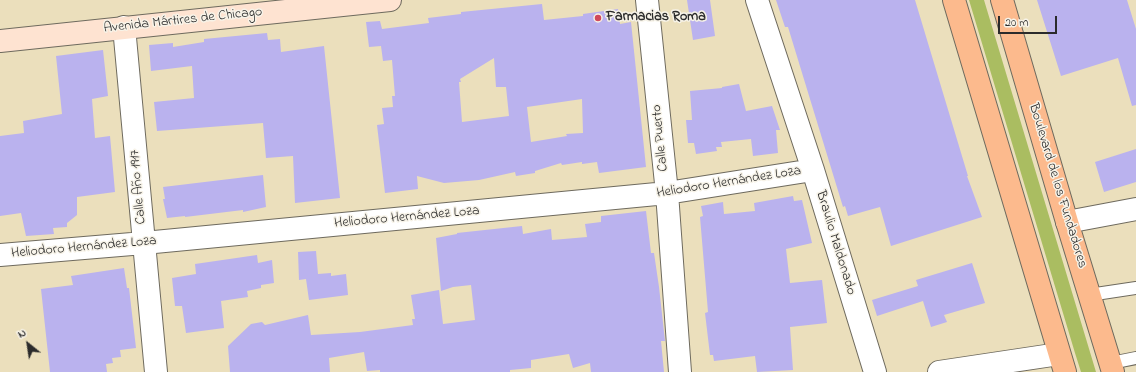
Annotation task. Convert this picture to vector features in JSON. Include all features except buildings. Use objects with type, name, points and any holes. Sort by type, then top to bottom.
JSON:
[{"type":"main road","points":[[954,0],[1062,363]]},
{"type":"main road","name":"Boulevard de los Fundadores","points":[[1002,0],[1066,222],[1112,367]]},
{"type":"street","name":"Avenida Mártires de Chicago","points":[[0,41],[390,0]]},
{"type":"street","name":"Calle Puerto","points":[[647,0],[667,193],[680,372]]},
{"type":"street","name":"Braulio Maldonado","points":[[757,0],[813,170],[874,372]]},
{"type":"street","name":"Calle Año 1917","points":[[124,27],[156,372]]},
{"type":"street","name":"Heliodoro Hernández Loza","points":[[0,255],[144,243],[667,193],[813,170]]},
{"type":"street","points":[[1066,222],[1136,209]]},
{"type":"street","points":[[939,372],[1062,363]]},
{"type":"lane","points":[[1089,295],[1136,288]]},
{"type":"lane","points":[[1112,367],[1136,358]]},
{"type":"green space","points":[[969,0],[984,0],[1096,372],[1081,372]]},
{"type":"place","name":"Farmacias Roma","points":[[598,18]]}]
